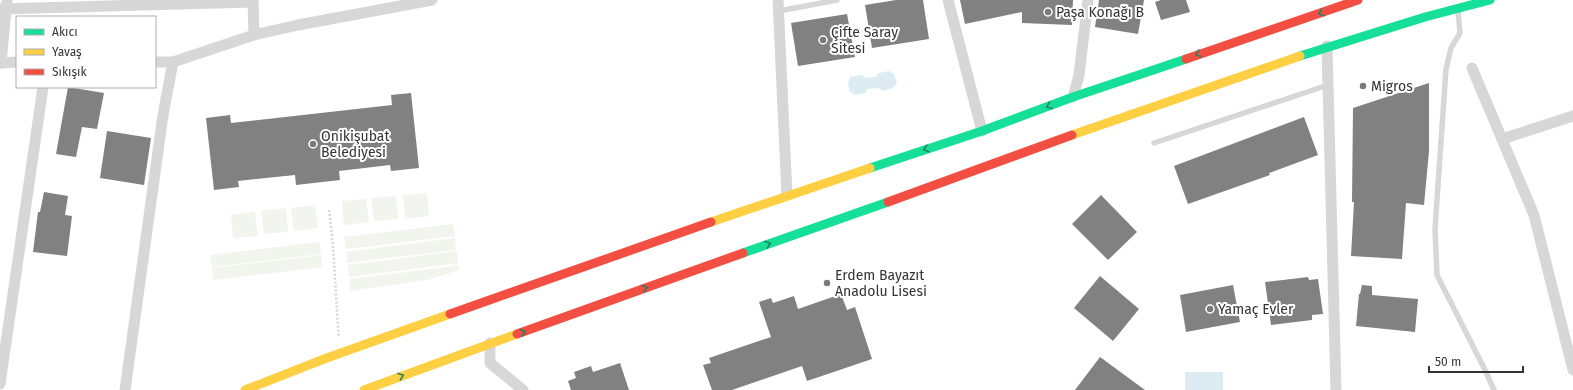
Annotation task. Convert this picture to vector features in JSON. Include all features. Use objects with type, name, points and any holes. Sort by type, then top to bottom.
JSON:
[{"type":"main road","points":[[245,390],[341,353],[787,195],[982,131],[1073,97],[1358,0]]},
{"type":"main road","points":[[364,390],[490,343],[1327,46],[1490,0]]},
{"type":"street","points":[[156,62],[173,62],[254,35],[298,25],[432,0]]},
{"type":"street","points":[[948,0],[982,131]]},
{"type":"street","points":[[1073,97],[1079,75],[1088,0]]},
{"type":"street","points":[[16,62],[0,63],[4,6],[253,1],[254,35]]},
{"type":"street","points":[[779,6],[787,195]]},
{"type":"street","points":[[1327,46],[1336,390]]},
{"type":"street","points":[[125,390],[163,115],[173,62]]},
{"type":"street","points":[[1472,68],[1534,215],[1573,370]]},
{"type":"street","points":[[0,384],[43,88]]},
{"type":"street","points":[[1502,139],[1573,116]]},
{"type":"street","points":[[490,343],[490,363],[523,390]]},
{"type":"lane","points":[[779,6],[837,0]]},
{"type":"lane","points":[[1458,8],[1460,33],[1450,48],[1446,69],[1435,229],[1438,275],[1494,390]]},
{"type":"lane","points":[[1154,143],[1328,85]]},
{"type":"path","points":[[329,210],[333,237],[336,311],[341,353]]},
{"type":"shaded area","points":[[889,71],[894,74],[897,83],[893,88],[883,91],[879,88],[867,89],[865,93],[855,95],[850,92],[848,83],[850,77],[862,75],[866,78],[875,77],[879,73]]},
{"type":"shaded area","points":[[427,193],[429,216],[405,219],[403,195]]},
{"type":"shaded area","points":[[396,196],[398,219],[374,221],[371,198]]},
{"type":"shaded area","points":[[366,199],[369,222],[344,225],[342,201]]},
{"type":"shaded area","points":[[315,205],[318,228],[294,231],[291,208]]},
{"type":"shaded area","points":[[286,208],[288,232],[264,234],[261,211]]},
{"type":"shaded area","points":[[255,212],[258,236],[233,238],[231,215]]},
{"type":"shaded area","points":[[453,224],[455,236],[346,249],[344,237]]},
{"type":"shaded area","points":[[455,238],[456,250],[347,263],[346,252]]},
{"type":"shaded area","points":[[319,242],[321,254],[212,267],[210,255]]},
{"type":"shaded area","points":[[457,251],[458,263],[349,277],[348,265]]},
{"type":"shaded area","points":[[321,255],[323,267],[214,280],[212,268]]},
{"type":"shaded area","points":[[458,266],[459,270],[427,280],[351,291],[349,279]]},
{"type":"shaded area","points":[[1185,372],[1223,372],[1223,390],[1185,390]]},
{"type":"building","name":"Çifte Saray Sitesi","points":[[896,0],[923,0],[929,39],[872,48],[865,5]]},
{"type":"building","points":[[960,0],[1073,0],[1072,25],[1022,23],[1022,12],[965,24]]},
{"type":"building","points":[[1099,0],[1144,0],[1138,34],[1095,27]]},
{"type":"building","points":[[1161,0],[1186,0],[1190,12],[1161,20],[1155,2]]},
{"type":"building","name":"Çifte Saray Sitesi","points":[[847,14],[855,57],[798,66],[791,23]]},
{"type":"building","points":[[1429,83],[1429,151],[1424,205],[1406,203],[1402,259],[1351,256],[1354,202],[1352,202],[1353,108]]},
{"type":"building","points":[[68,88],[104,93],[97,129],[82,127],[76,157],[56,154]]},
{"type":"building","name":"Onikişubat Belediyesi","points":[[411,93],[419,168],[391,171],[390,165],[339,171],[340,180],[296,185],[295,175],[238,181],[239,187],[214,190],[206,118],[230,115],[231,123],[392,105],[391,95]]},
{"type":"building","points":[[1304,117],[1318,155],[1269,173],[1270,175],[1188,204],[1174,166]]},
{"type":"building","points":[[107,131],[151,138],[144,185],[100,178]]},
{"type":"building","points":[[44,192],[68,196],[65,215],[72,216],[67,256],[33,252],[38,212],[40,212]]},
{"type":"building","points":[[1101,195],[1137,232],[1108,260],[1072,224]]},
{"type":"building","points":[[1100,276],[1139,309],[1113,341],[1074,308]]},
{"type":"building","points":[[1308,277],[1309,280],[1318,279],[1323,314],[1312,315],[1312,320],[1271,325],[1265,282]]},
{"type":"building","name":"Yamaç Evler","points":[[1233,285],[1240,322],[1186,332],[1180,295]]},
{"type":"building","points":[[1362,285],[1372,286],[1372,295],[1418,299],[1415,332],[1356,326],[1359,294]]},
{"type":"building","name":"Erdem Bayazıt Anadolu Lisesi","points":[[841,294],[847,310],[855,307],[872,359],[807,381],[802,366],[732,390],[712,390],[703,365],[711,363],[709,358],[771,337],[759,302],[771,298],[773,303],[794,296],[798,309]]},
{"type":"building","points":[[1100,357],[1145,390],[1075,390]]},
{"type":"building","points":[[620,363],[629,390],[571,390],[568,381],[576,378],[574,372],[591,366],[593,372]]},
{"type":"traffic: fast","points":[[1300,56],[1425,17],[1490,0]]},
{"type":"traffic: fast","points":[[870,168],[982,131],[1073,97],[1186,59]]},
{"type":"traffic: fast","points":[[743,253],[888,202]]},
{"type":"traffic: slow","points":[[1072,135],[1300,56]]},
{"type":"traffic: slow","points":[[711,222],[870,168]]},
{"type":"traffic: slow","points":[[245,390],[324,359],[450,314]]},
{"type":"traffic: slow","points":[[364,390],[517,334]]},
{"type":"traffic: jam","points":[[1186,59],[1358,0]]},
{"type":"traffic: jam","points":[[888,202],[1072,135]]},
{"type":"traffic: jam","points":[[450,314],[711,222]]},
{"type":"traffic: jam","points":[[517,334],[743,253]]},
{"type":"place","name":"Paşa Konağı B","points":[[1048,12]]},
{"type":"place","name":"Çifte Saray Sitesi","points":[[823,40]]},
{"type":"place","name":"Migros","points":[[1363,86]]},
{"type":"place","name":"Onikişubat Belediyesi","points":[[313,144]]},
{"type":"place","name":"Erdem Bayazıt Anadolu Lisesi","points":[[827,283]]},
{"type":"place","name":"Yamaç Evler","points":[[1210,309]]}]
